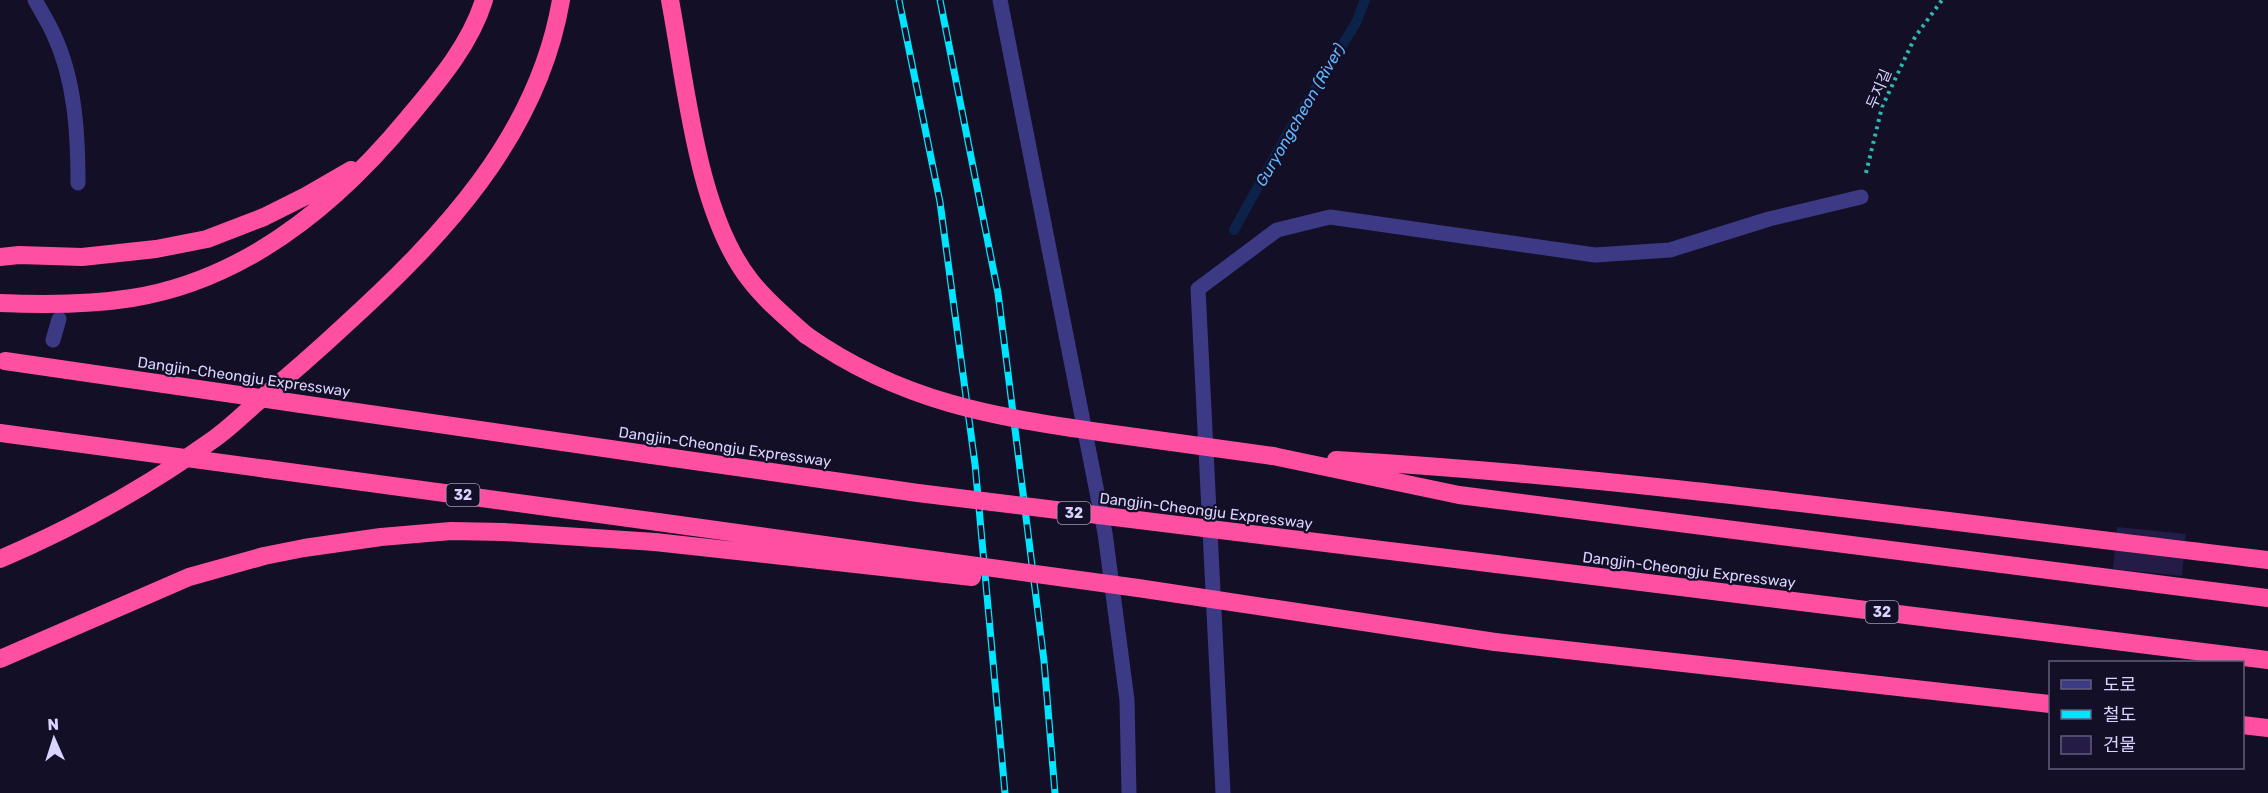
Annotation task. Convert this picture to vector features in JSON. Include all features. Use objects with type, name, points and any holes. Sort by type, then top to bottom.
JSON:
[{"type":"highway","points":[[0,303],[47,305],[134,298],[189,283],[244,259],[300,226],[339,193],[387,144],[461,50],[484,0]]},
{"type":"highway","points":[[0,559],[55,536],[115,502],[214,439],[304,363],[393,282],[467,200],[519,124],[544,67],[561,0]]},
{"type":"highway","points":[[670,0],[698,150],[710,199],[725,238],[750,280],[785,317],[806,335],[867,373],[912,392],[953,406],[1055,426],[1273,456],[1459,495],[2268,598]]},
{"type":"highway","points":[[0,257],[82,256],[156,249],[207,239],[264,217],[342,177],[387,144]]},
{"type":"highway","points":[[0,251],[19,255]]},
{"type":"highway","name":"Dangjin-Cheongju Expressway","points":[[3,361],[929,495],[2268,660]]},
{"type":"highway","name":"32","points":[[0,433],[1138,588],[1495,642],[2049,704]]},
{"type":"highway","points":[[1273,456],[1458,467],[1808,504],[2268,560]]},
{"type":"highway","points":[[0,659],[189,578],[264,556],[381,537],[450,531],[504,532],[655,542],[974,577],[1138,588]]},
{"type":"highway","points":[[2244,725],[2268,728]]},
{"type":"street","points":[[35,0],[54,34],[75,109],[78,183]]},
{"type":"street","points":[[1000,0],[1106,533],[1127,700],[1129,793]]},
{"type":"street","points":[[1223,793],[1198,289],[1277,230],[1330,217],[1595,255],[1670,250],[1769,219],[1860,197]]},
{"type":"street","points":[[53,340],[59,319]]},
{"type":"path","name":"두지길","points":[[1860,197],[1882,107],[1915,37],[1942,0]]},
{"type":"building","points":[[2117,527],[2186,534],[2182,576],[2113,569]]},
{"type":"waterway","name":"Guryongcheon (River)","points":[[1234,230],[1286,136],[1356,23],[1365,0]]},
{"type":"railway","points":[[899,0],[940,202],[975,464],[1005,793]]},
{"type":"railway","points":[[940,0],[998,293],[1044,661],[1055,793]]}]
